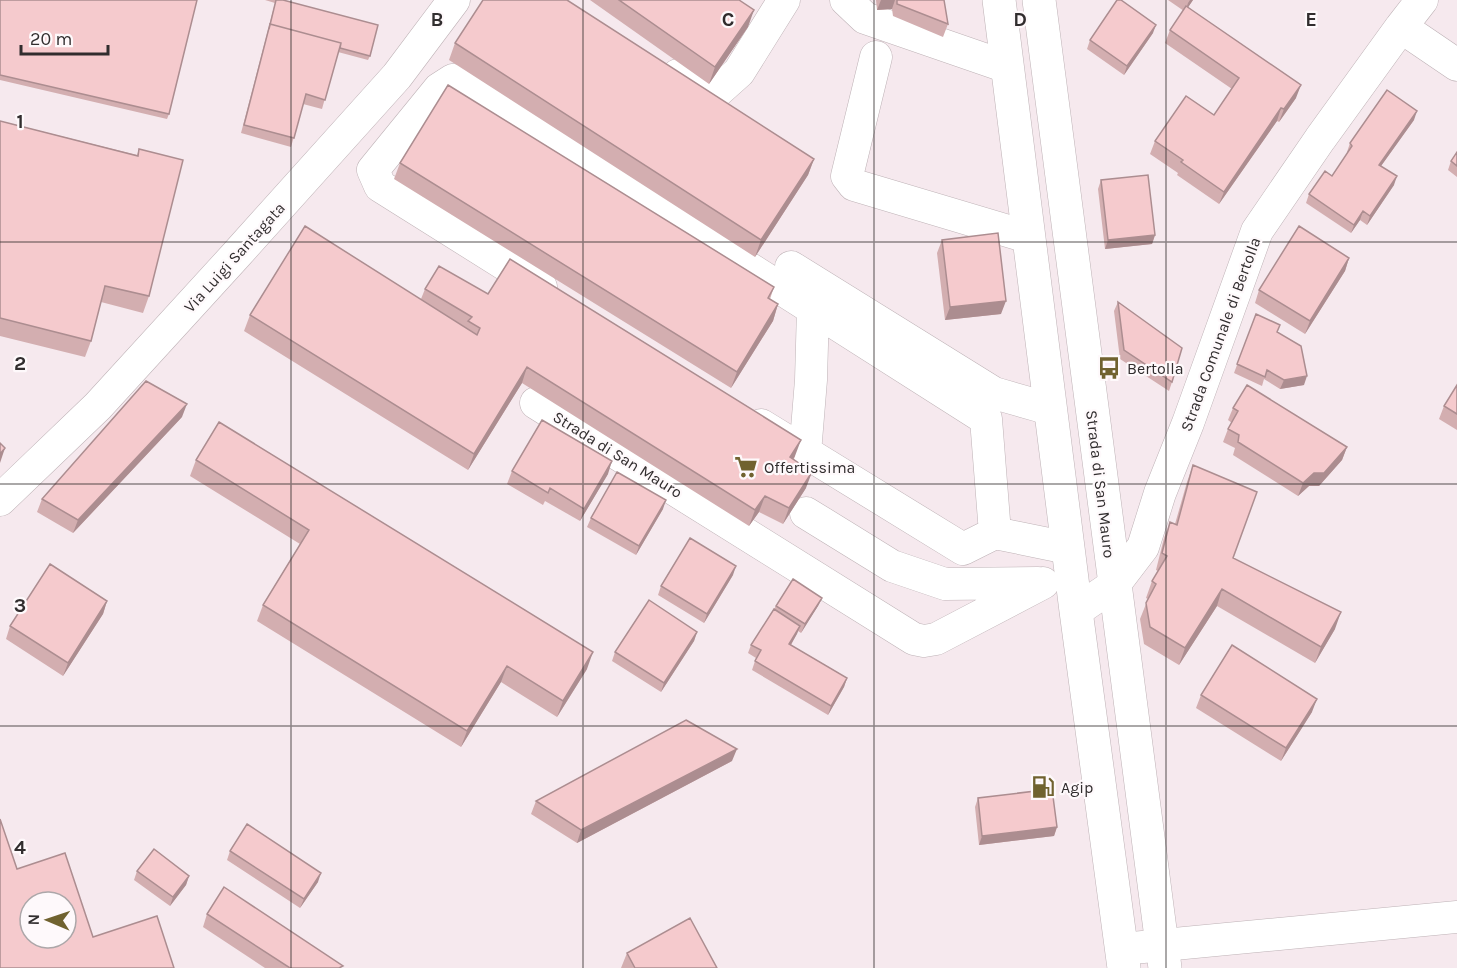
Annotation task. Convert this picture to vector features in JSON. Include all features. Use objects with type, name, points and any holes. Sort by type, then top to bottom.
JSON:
[{"type":"main road","points":[[999,0],[1068,548],[1064,591],[1123,958]]},
{"type":"main road","name":"Strada di San Mauro","points":[[1039,0],[1164,956]]},
{"type":"street","name":"Via Luigi Santagata","points":[[0,500],[98,406],[221,272],[397,76],[454,0]]},
{"type":"street","points":[[651,58],[711,97],[739,72],[784,0]]},
{"type":"street","points":[[846,0],[865,18],[1007,68]]},
{"type":"street","name":"Strada Comunale di Bertolla","points":[[1064,591],[1114,585],[1143,547],[1160,493],[1188,423],[1257,231],[1422,0]]},
{"type":"street","points":[[1401,27],[1457,64]]},
{"type":"street","points":[[876,57],[847,176],[854,185],[1028,237]]},
{"type":"street","points":[[560,299],[380,186],[373,170],[439,89],[453,80],[986,418],[995,532]]},
{"type":"street","points":[[791,267],[994,393],[1050,409]]},
{"type":"street","points":[[805,453],[811,380],[813,309]]},
{"type":"street","name":"Strada di San Mauro","points":[[536,403],[914,639],[924,641],[936,639],[1064,591]]},
{"type":"street","points":[[741,412],[963,549],[995,532],[1068,548]]},
{"type":"street","points":[[806,513],[892,566],[945,584],[1064,591]]},
{"type":"street","points":[[1123,958],[1164,956],[1457,917]]},
{"type":"building","points":[[0,0],[197,0],[169,114],[0,75]]},
{"type":"building","points":[[276,0],[283,0],[378,25],[370,56],[340,48],[341,43],[270,24]]},
{"type":"building","points":[[483,0],[567,0],[814,159],[761,240],[455,43]]},
{"type":"building","points":[[619,0],[739,0],[754,10],[715,67]]},
{"type":"building","points":[[897,0],[944,0],[948,24],[897,4]]},
{"type":"building","points":[[1117,0],[1121,0],[1156,25],[1127,66],[1090,40]]},
{"type":"building","points":[[1186,6],[1301,85],[1284,109],[1281,108],[1224,192],[1155,141],[1186,96],[1214,115],[1239,78],[1170,30]]},
{"type":"building","points":[[270,24],[341,43],[325,100],[306,94],[294,138],[244,125]]},
{"type":"building","points":[[448,85],[774,287],[768,298],[778,304],[737,372],[400,163]]},
{"type":"building","points":[[1387,90],[1417,111],[1379,165],[1397,176],[1370,216],[1363,211],[1354,225],[1309,194],[1325,171],[1332,176],[1352,146],[1350,143]]},
{"type":"building","points":[[0,121],[138,156],[139,149],[183,160],[149,296],[105,286],[91,341],[0,318]]},
{"type":"building","points":[[1457,152],[1457,166],[1451,161]]},
{"type":"building","points":[[1148,175],[1155,235],[1108,240],[1101,180]]},
{"type":"building","points":[[305,226],[477,335],[480,328],[468,321],[472,317],[425,289],[439,266],[488,294],[510,259],[801,440],[790,457],[812,472],[789,508],[765,496],[755,510],[527,367],[474,454],[250,315]]},
{"type":"building","points":[[1299,226],[1349,258],[1310,321],[1259,290]]},
{"type":"building","points":[[998,233],[1006,301],[950,307],[942,240]]},
{"type":"building","points":[[1118,302],[1182,348],[1172,382],[1124,350]]},
{"type":"building","points":[[1256,314],[1280,325],[1277,332],[1301,346],[1307,376],[1284,380],[1267,370],[1265,377],[1237,364]]},
{"type":"building","points":[[146,381],[187,404],[78,520],[42,499]]},
{"type":"building","points":[[1247,385],[1347,447],[1324,473],[1314,473],[1303,483],[1238,442],[1239,435],[1228,429],[1238,411],[1233,408]]},
{"type":"building","points":[[1457,385],[1457,414],[1444,406]]},
{"type":"building","points":[[542,420],[612,461],[584,509],[550,488],[548,493],[512,471]]},
{"type":"building","points":[[219,422],[593,652],[563,701],[507,666],[467,731],[263,605],[309,530],[196,460]]},
{"type":"building","points":[[0,443],[5,448],[0,454]]},
{"type":"building","points":[[1193,465],[1257,492],[1233,558],[1341,612],[1321,647],[1222,589],[1185,648],[1150,627],[1146,603],[1156,584],[1152,581],[1167,556],[1162,553],[1170,522],[1177,525]]},
{"type":"building","points":[[617,472],[666,500],[639,546],[591,518]]},
{"type":"building","points":[[690,538],[736,566],[707,614],[661,586]]},
{"type":"building","points":[[50,564],[107,601],[68,663],[10,626]]},
{"type":"building","points":[[793,579],[822,598],[805,624],[776,606]]},
{"type":"building","points":[[649,600],[697,632],[664,683],[615,652]]},
{"type":"building","points":[[774,609],[800,626],[789,644],[847,678],[831,706],[755,661],[761,650],[751,645]]},
{"type":"building","points":[[1232,645],[1317,699],[1286,748],[1201,695]]},
{"type":"building","points":[[686,720],[737,749],[581,830],[536,801]]},
{"type":"building","points":[[1052,789],[1057,827],[982,836],[978,798]]},
{"type":"building","points":[[0,819],[17,869],[65,853],[77,890],[18,890],[18,950],[78,950],[78,892],[93,937],[157,916],[174,968],[0,968]]},
{"type":"building","points":[[247,824],[321,873],[304,899],[230,851]]},
{"type":"building","points":[[154,849],[189,876],[173,897],[137,871]]},
{"type":"building","points":[[224,887],[343,966],[339,968],[290,968],[207,914]]},
{"type":"building","points":[[690,918],[717,968],[635,968],[627,953]]},
{"type":"place","name":"Bertolla","points":[[1109,368]]},
{"type":"place","name":"Offertissima","points":[[746,467]]},
{"type":"place","name":"Agip","points":[[1043,787]]}]
